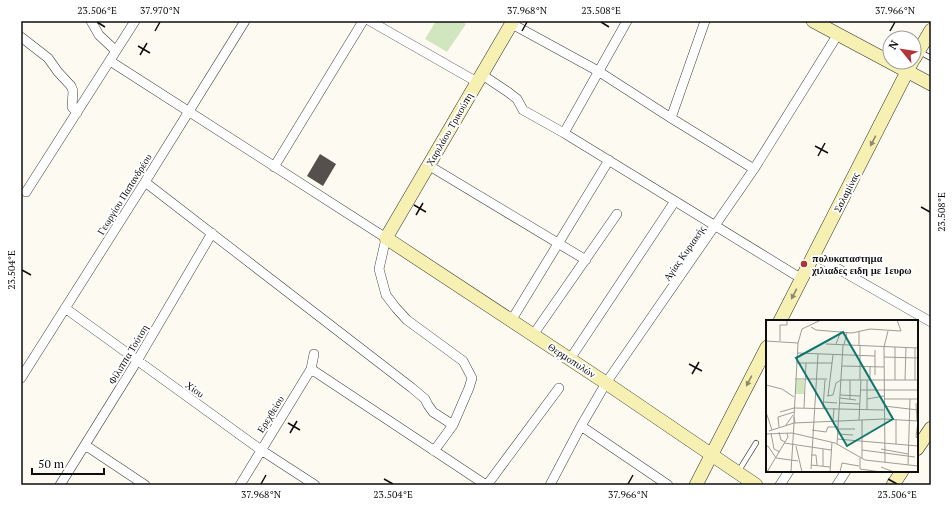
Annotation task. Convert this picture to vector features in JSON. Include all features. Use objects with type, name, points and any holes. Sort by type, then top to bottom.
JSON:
[{"type":"street","points":[[91,21],[100,35],[116,51]]},
{"type":"street","points":[[26,192],[135,21]]},
{"type":"street","name":"Γεωργίου Παπανδρέου","points":[[21,378],[146,182],[245,21]]},
{"type":"street","points":[[274,167],[363,21]]},
{"type":"street","points":[[370,21],[508,92],[517,99],[523,110],[564,133],[802,279]]},
{"type":"street","points":[[564,133],[627,21]]},
{"type":"street","points":[[671,118],[705,21]]},
{"type":"street","points":[[813,21],[838,34],[882,50]]},
{"type":"street","points":[[513,22],[598,72],[754,169]]},
{"type":"street","name":"Χαριλάου Τρικούπη","points":[[386,238],[513,22]]},
{"type":"street","name":"Σαλαμίνας","points":[[922,46],[931,30]]},
{"type":"street","name":"Αγίας Κυριακής","points":[[550,485],[581,426],[606,383],[716,227],[838,34]]},
{"type":"street","points":[[21,37],[48,58],[71,86],[73,91],[71,104],[77,113]]},
{"type":"street","points":[[110,61],[386,238],[379,269],[386,294],[407,320],[463,361],[472,378],[453,425],[434,451]]},
{"type":"street","name":"Σαλαμίνας","points":[[781,320],[908,70]]},
{"type":"street","points":[[920,70],[931,84]]},
{"type":"street","points":[[511,321],[608,160]]},
{"type":"street","points":[[428,165],[586,260]]},
{"type":"street","points":[[146,182],[412,388],[425,399],[433,412],[453,425]]},
{"type":"street","points":[[570,359],[675,201]]},
{"type":"street","points":[[534,335],[617,214]]},
{"type":"street","name":"Φίλιππα Τούτση","points":[[60,485],[138,361],[212,233]]},
{"type":"street","name":"Θερμοπυλών","points":[[386,238],[606,383],[756,485]]},
{"type":"street","points":[[814,255],[931,322]]},
{"type":"street","name":"Χίου","points":[[65,308],[261,450],[315,485]]},
{"type":"street","points":[[696,485],[766,348]]},
{"type":"street","name":"Ερεχθείου","points":[[240,485],[310,369],[314,354]]},
{"type":"street","points":[[310,369],[487,485],[559,388]]},
{"type":"street","points":[[581,426],[668,485]]},
{"type":"street","points":[[918,448],[931,428]]},
{"type":"street","points":[[86,445],[145,485]]},
{"type":"street","points":[[780,485],[788,472]]},
{"type":"street","points":[[837,485],[845,472]]},
{"type":"street","points":[[892,485],[901,472]]},
{"type":"lane","points":[[738,472],[756,443]]},
{"type":"green space","points":[[436,21],[461,21],[466,24],[447,52],[425,39]]},
{"type":"building","points":[[320,154],[336,164],[323,186],[307,176]]},
{"type":"place","name":"πολυκαταστημα χιλιαδες ειδη με 1ευρω","points":[[804,264]]}]
